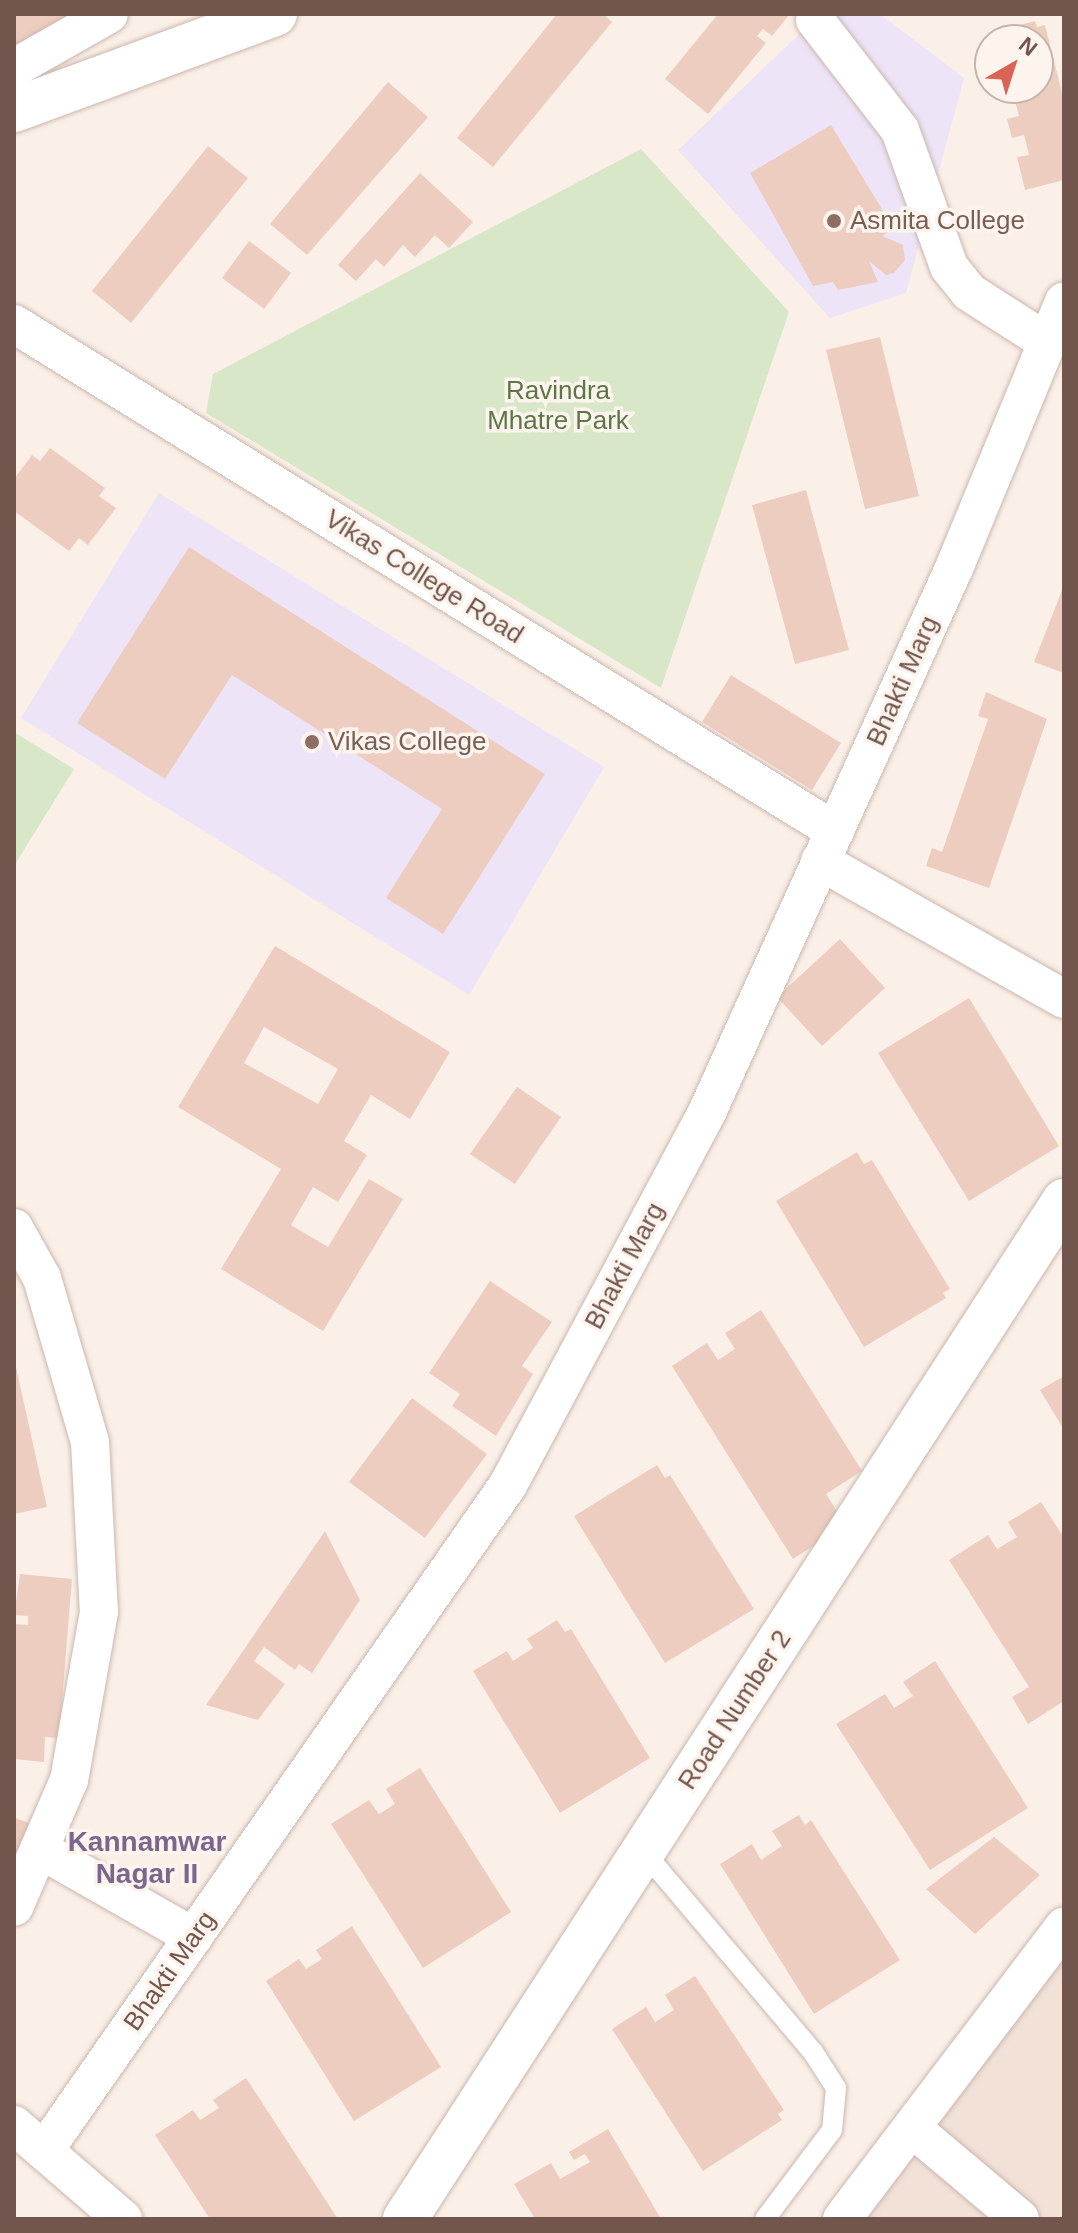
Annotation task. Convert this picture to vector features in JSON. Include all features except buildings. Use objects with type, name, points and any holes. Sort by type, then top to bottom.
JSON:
[{"type":"street","points":[[14,68],[109,14]]},
{"type":"street","points":[[14,110],[275,14]]},
{"type":"street","points":[[815,20],[900,130],[949,267],[969,292],[1047,342]]},
{"type":"street","name":"Bhakti Marg","points":[[44,2151],[508,1485],[708,1110],[955,566],[1064,302]]},
{"type":"street","name":"Vikas College Road","points":[[14,324],[1064,999]]},
{"type":"street","name":"Road Number 2","points":[[405,2219],[1064,1201]]},
{"type":"street","points":[[14,1228],[42,1278],[90,1442],[99,1612],[69,1780],[14,1907]]},
{"type":"street","points":[[39,1849],[194,1937]]},
{"type":"street","points":[[842,2219],[1064,1927]]},
{"type":"street","points":[[14,2125],[123,2219]]},
{"type":"street","points":[[912,2128],[1020,2219]]},
{"type":"lane","points":[[643,1851],[813,2052],[836,2088],[832,2130],[765,2219]]},
{"type":"shaded area","name":"Asmita College","points":[[820,14],[880,14],[964,78],[906,293],[830,318],[678,150]]},
{"type":"shaded area","name":"Vikas College","points":[[159,493],[604,767],[469,995],[21,718]]},
{"type":"shaded area","points":[[1064,1926],[1064,2219],[845,2219]]},
{"type":"green space","name":"Ravindra Mhatre Park","points":[[641,149],[789,312],[661,688],[206,413],[213,374]]},
{"type":"green space","points":[[14,732],[74,769],[14,866]]},
{"type":"place","name":"Asmita College","points":[[834,221]]},
{"type":"place","name":"Vikas College","points":[[312,742]]},
{"type":"district","name":"Kannamwar Nagar II","points":[[147,1858]]}]
